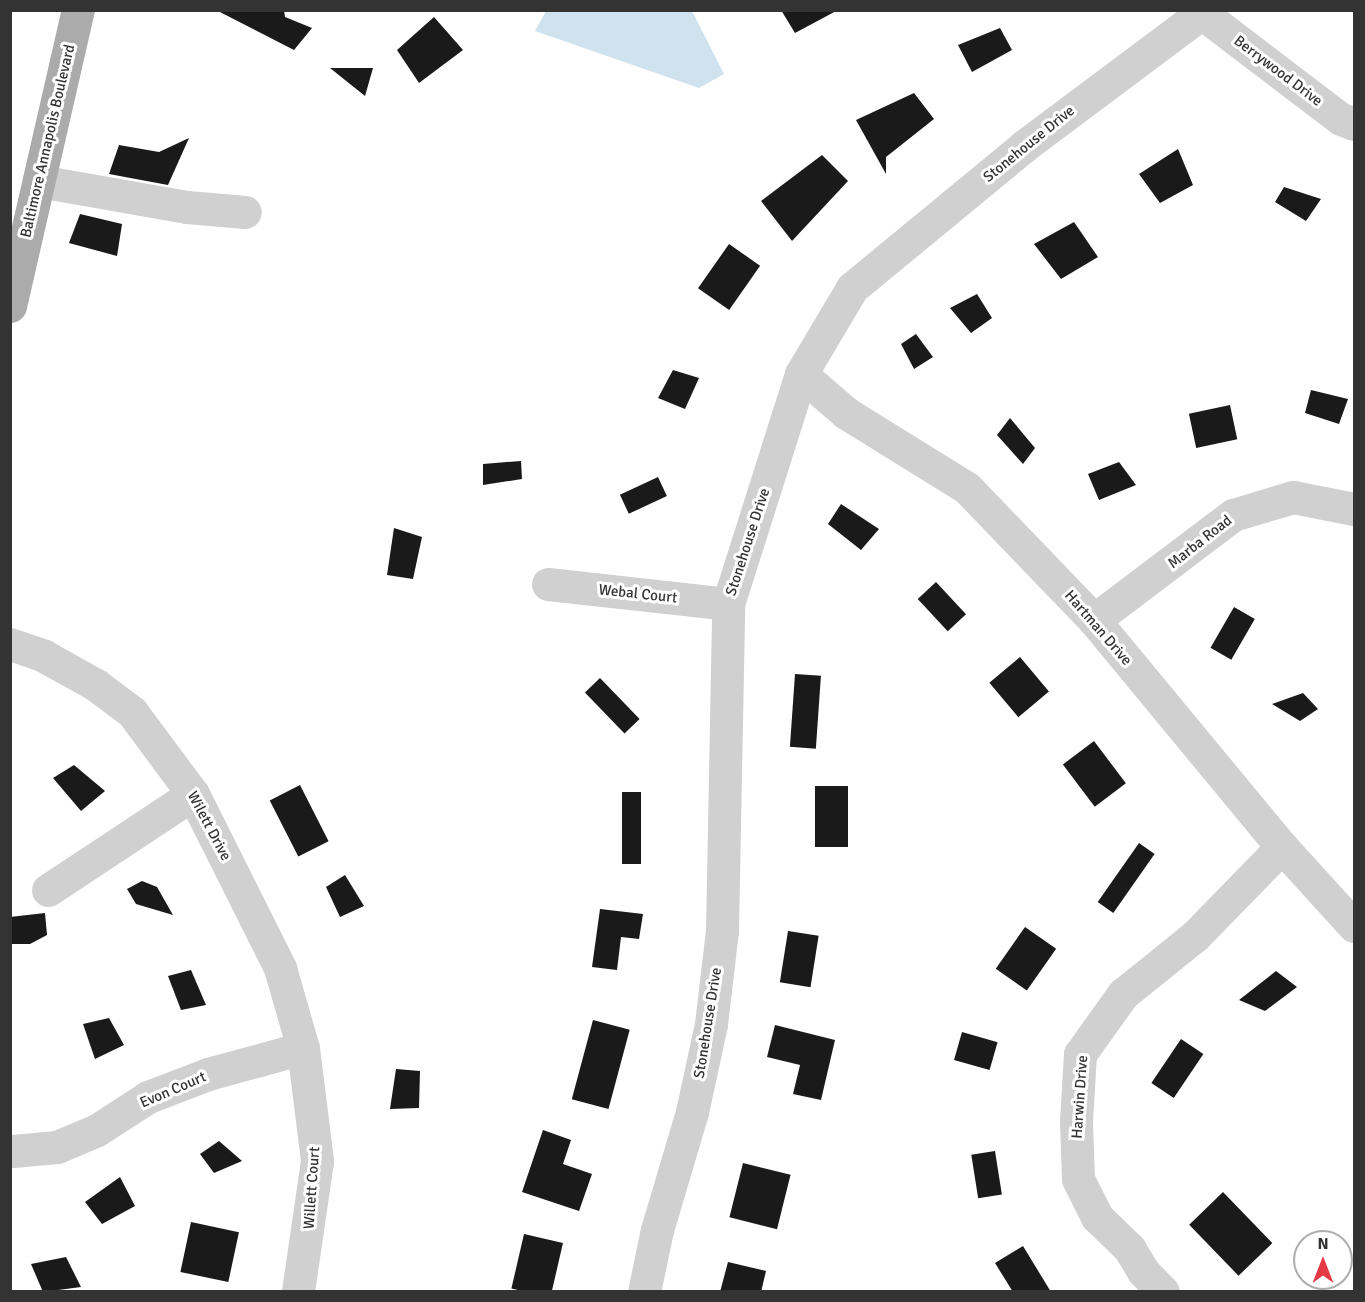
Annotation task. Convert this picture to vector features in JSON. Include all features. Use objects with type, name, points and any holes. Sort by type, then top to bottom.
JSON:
[{"type":"main road","name":"Baltimore Annapolis Boulevard","points":[[10,306],[18,240],[39,181],[78,10]]},
{"type":"street","name":"Berrywood Drive","points":[[1205,12],[1341,119],[1354,124]]},
{"type":"street","name":"Stonehouse Drive","points":[[644,1292],[657,1230],[692,1112],[715,994],[722,931],[728,604],[801,374],[852,288],[1033,140],[1205,12]]},
{"type":"street","points":[[39,181],[187,207],[245,212]]},
{"type":"street","name":"Hartman Drive","points":[[801,374],[846,413],[967,488],[1094,620],[1282,847],[1354,926]]},
{"type":"street","name":"Marba Road","points":[[1094,620],[1233,515],[1293,497],[1354,509]]},
{"type":"street","name":"Webal Court","points":[[549,584],[728,604]]},
{"type":"street","name":"Wilett Drive","points":[[10,644],[44,656],[96,686],[132,712],[193,794],[280,968],[303,1048]]},
{"type":"street","points":[[48,890],[193,794]]},
{"type":"street","name":"Harwin Drive","points":[[1163,1292],[1143,1271],[1130,1249],[1097,1217],[1078,1179],[1076,1121],[1080,1054],[1124,994],[1195,936],[1282,847]]},
{"type":"street","name":"Evon Court","points":[[13,1151],[57,1147],[97,1130],[148,1097],[208,1074],[303,1048]]},
{"type":"street","name":"Willett Court","points":[[298,1292],[317,1161],[303,1048]]},
{"type":"water","points":[[546,11],[692,11],[724,74],[699,88],[535,31]]},
{"type":"building","points":[[216,10],[284,10],[285,17],[312,28],[294,50]]},
{"type":"building","points":[[781,10],[838,10],[795,33]]},
{"type":"building","points":[[434,17],[463,50],[419,83],[397,50]]},
{"type":"building","points":[[1000,28],[1012,50],[972,72],[958,45]]},
{"type":"building","points":[[330,68],[373,68],[365,96]]},
{"type":"building","points":[[914,93],[934,119],[886,157],[886,174],[856,120]]},
{"type":"building","points":[[189,138],[168,185],[109,174],[119,145],[159,152]]},
{"type":"building","points":[[1178,149],[1193,185],[1160,203],[1139,174]]},
{"type":"building","points":[[822,155],[848,181],[792,241],[761,201]]},
{"type":"building","points":[[1284,187],[1321,199],[1306,221],[1275,202]]},
{"type":"building","points":[[80,214],[122,224],[117,256],[69,243]]},
{"type":"building","points":[[1074,222],[1098,257],[1061,279],[1034,244]]},
{"type":"building","points":[[729,244],[760,266],[729,310],[698,288]]},
{"type":"building","points":[[977,294],[992,318],[971,333],[950,308]]},
{"type":"building","points":[[916,334],[933,357],[914,369],[901,344]]},
{"type":"building","points":[[673,370],[699,378],[685,409],[658,398]]},
{"type":"building","points":[[1311,390],[1348,399],[1339,424],[1305,413]]},
{"type":"building","points":[[1230,405],[1237,439],[1196,448],[1189,414]]},
{"type":"building","points":[[1010,418],[1035,448],[1023,464],[997,435]]},
{"type":"building","points":[[521,461],[522,479],[483,485],[483,464]]},
{"type":"building","points":[[1119,462],[1136,485],[1099,500],[1088,474]]},
{"type":"building","points":[[658,477],[667,496],[629,514],[620,495]]},
{"type":"building","points":[[841,504],[879,529],[861,550],[828,524]]},
{"type":"building","points":[[394,528],[422,537],[413,579],[387,575]]},
{"type":"building","points":[[936,582],[966,614],[948,631],[918,599]]},
{"type":"building","points":[[1234,607],[1255,619],[1231,660],[1210,648]]},
{"type":"building","points":[[1020,657],[1049,691],[1018,717],[989,683]]},
{"type":"building","points":[[795,674],[821,676],[816,749],[790,747]]},
{"type":"building","points":[[600,678],[640,719],[624,734],[585,693]]},
{"type":"building","points":[[1303,693],[1318,709],[1300,721],[1272,704]]},
{"type":"building","points":[[1094,741],[1126,783],[1095,807],[1063,764]]},
{"type":"building","points":[[74,765],[105,791],[81,811],[53,778]]},
{"type":"building","points":[[300,785],[329,841],[298,857],[270,800]]},
{"type":"building","points":[[815,786],[848,786],[848,847],[815,847]]},
{"type":"building","points":[[622,792],[641,792],[641,864],[622,864]]},
{"type":"building","points":[[1139,843],[1155,854],[1113,913],[1098,902]]},
{"type":"building","points":[[345,875],[364,906],[340,917],[326,887]]},
{"type":"building","points":[[142,881],[157,887],[173,915],[136,904],[127,889]]},
{"type":"building","points":[[600,909],[643,914],[639,939],[621,937],[617,970],[592,967]]},
{"type":"building","points":[[45,913],[47,935],[30,944],[10,944],[10,917]]},
{"type":"building","points":[[1025,927],[1056,949],[1027,991],[996,969]]},
{"type":"building","points":[[788,931],[819,936],[810,987],[780,982]]},
{"type":"building","points":[[191,970],[206,1005],[181,1010],[168,976]]},
{"type":"building","points":[[1276,971],[1297,987],[1265,1011],[1239,1000]]},
{"type":"building","points":[[109,1018],[124,1045],[95,1059],[83,1024]]},
{"type":"building","points":[[593,1020],[630,1030],[608,1109],[572,1099]]},
{"type":"building","points":[[775,1025],[835,1040],[821,1100],[793,1094],[800,1065],[767,1057]]},
{"type":"building","points":[[962,1032],[998,1042],[990,1070],[954,1060]]},
{"type":"building","points":[[1181,1039],[1203,1054],[1174,1098],[1151,1083]]},
{"type":"building","points":[[396,1069],[420,1071],[419,1108],[390,1109]]},
{"type":"building","points":[[543,1130],[571,1140],[563,1164],[592,1174],[579,1211],[522,1192]]},
{"type":"building","points":[[219,1141],[242,1161],[214,1173],[200,1154]]},
{"type":"building","points":[[995,1151],[1002,1194],[978,1198],[971,1155]]},
{"type":"building","points":[[743,1163],[791,1175],[777,1229],[729,1217]]},
{"type":"building","points":[[120,1177],[135,1206],[102,1224],[85,1202]]},
{"type":"building","points":[[1223,1192],[1272,1243],[1239,1276],[1189,1225]]},
{"type":"building","points":[[191,1222],[239,1232],[228,1282],[180,1272]]},
{"type":"building","points":[[524,1234],[563,1243],[552,1292],[526,1292],[511,1289]]},
{"type":"building","points":[[1023,1246],[1051,1292],[1013,1292],[995,1263]]},
{"type":"building","points":[[66,1257],[81,1287],[43,1292],[31,1264]]},
{"type":"building","points":[[728,1262],[766,1271],[761,1292],[720,1292]]}]
